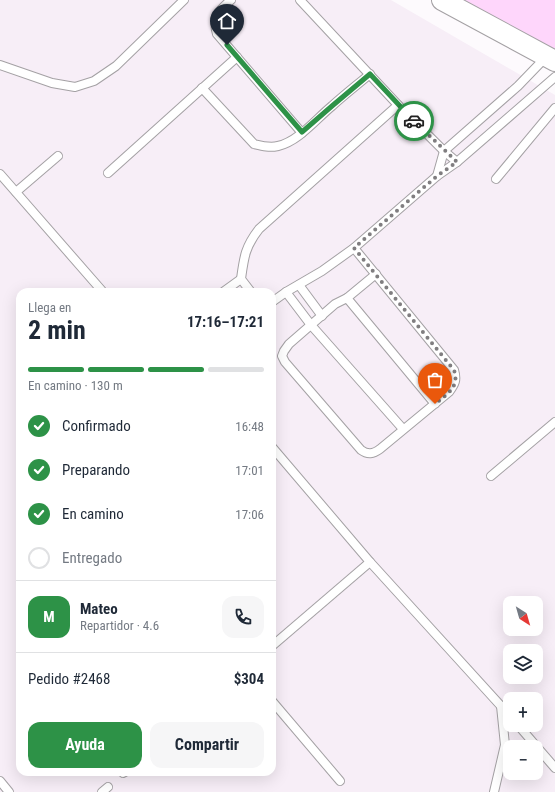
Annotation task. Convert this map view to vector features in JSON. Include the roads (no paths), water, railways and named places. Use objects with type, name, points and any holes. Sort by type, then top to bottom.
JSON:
[{"type":"street","points":[[442,0],[552,56]]},
{"type":"lane","points":[[0,65],[52,83],[75,86],[94,81],[116,66],[184,0]]},
{"type":"lane","points":[[231,0],[223,6],[216,18],[214,25],[217,34],[302,132]]},
{"type":"lane","points":[[300,0],[398,105],[457,162]]},
{"type":"lane","points":[[437,176],[444,151],[552,56]]},
{"type":"lane","points":[[108,172],[237,57]]},
{"type":"lane","points":[[202,88],[254,144],[264,147],[279,146],[302,132],[370,74]]},
{"type":"lane","points":[[276,299],[322,271],[354,248],[437,176],[457,162],[555,78]]},
{"type":"lane","points":[[248,288],[241,279],[244,254],[252,238],[259,229],[398,105]]},
{"type":"lane","points":[[496,179],[555,108]]},
{"type":"lane","points":[[16,192],[58,156]]},
{"type":"lane","points":[[0,174],[100,288]]},
{"type":"lane","points":[[354,248],[376,274],[454,370],[457,378],[455,385],[449,392],[375,453],[369,454],[361,450],[282,356],[289,344],[335,304],[347,298],[376,274]]},
{"type":"lane","points":[[229,288],[241,279]]},
{"type":"lane","points":[[299,285],[322,316]]},
{"type":"lane","points":[[286,292],[311,325],[403,429]]},
{"type":"lane","points":[[347,298],[435,404]]},
{"type":"lane","points":[[491,476],[555,422]]},
{"type":"lane","points":[[276,452],[370,562],[501,706],[505,746],[494,792]]},
{"type":"lane","points":[[276,643],[370,562]]},
{"type":"lane","points":[[276,706],[340,781]]},
{"type":"lane","points":[[524,732],[555,768]]},
{"type":"lane","points":[[1,783],[9,792]]}]
